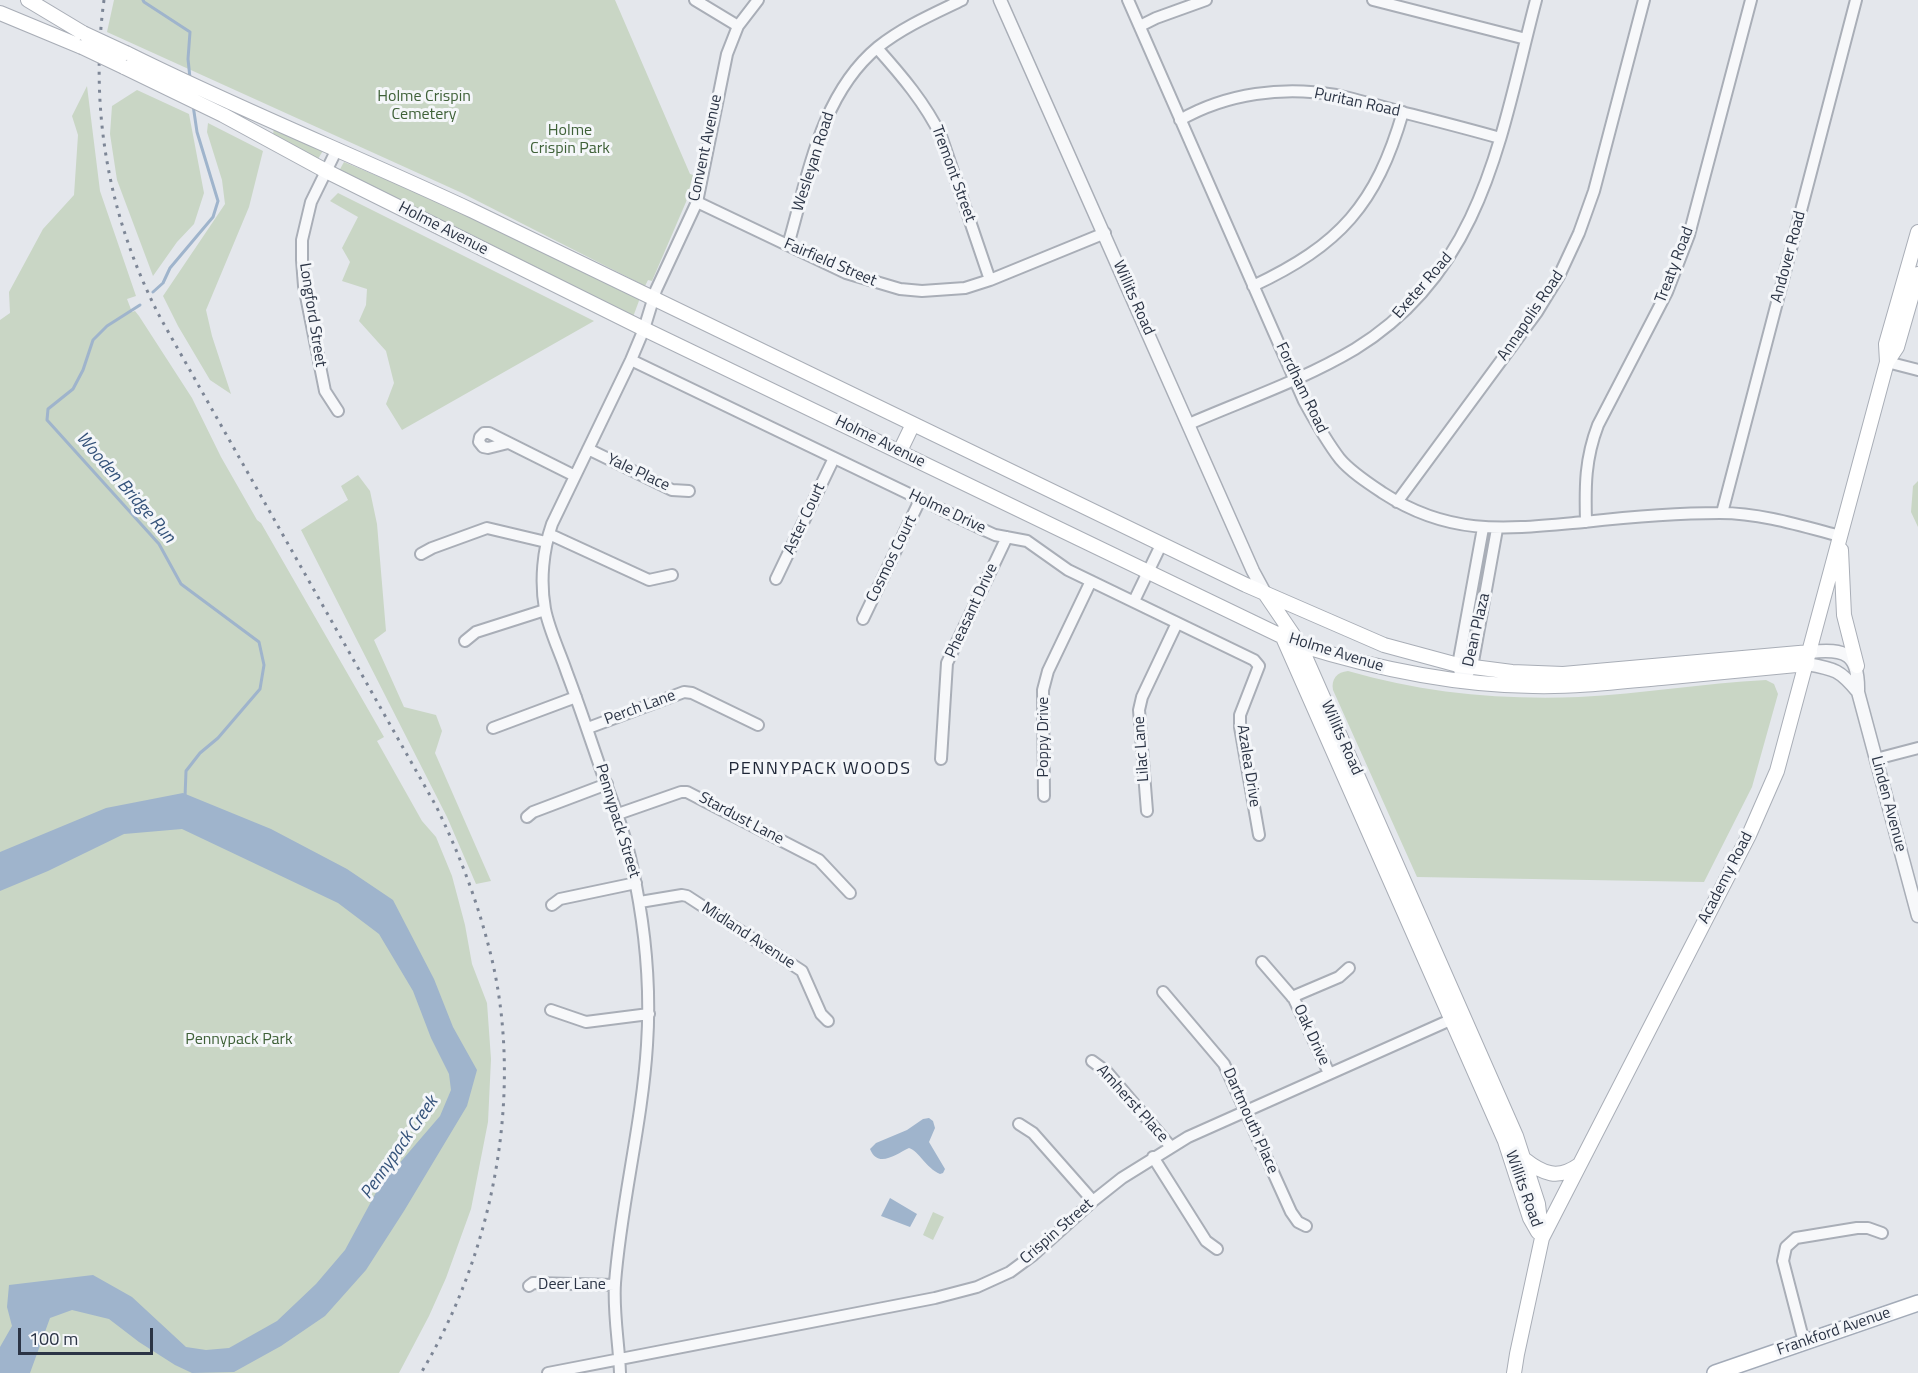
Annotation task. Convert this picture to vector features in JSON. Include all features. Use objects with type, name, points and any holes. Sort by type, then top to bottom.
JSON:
[{"type":"main road","name":"Holme Avenue","points":[[28,0],[177,92],[336,149],[405,179],[1161,545],[1266,595],[1376,642],[1465,666],[1530,673],[1579,674],[1808,658]]},
{"type":"main road","name":"Holme Avenue","points":[[0,13],[82,47],[174,77],[326,171],[644,329],[1300,645],[1390,670],[1462,682],[1533,686],[1580,686],[1808,658]]},
{"type":"main road","name":"Academy Road","points":[[1887,362],[1886,344],[1918,232]]},
{"type":"main road","name":"Academy Road","points":[[1514,1373],[1516,1354],[1542,1238],[1767,797],[1781,761],[1887,362],[1897,346],[1918,274]]},
{"type":"main road","points":[[900,452],[913,424]]},
{"type":"main road","points":[[1840,536],[1844,615],[1857,666]]},
{"type":"main road","name":"Willits Road","points":[[1266,595],[1283,637],[1524,1159],[1539,1204],[1542,1238]]},
{"type":"main road","name":"Willits Road","points":[[1266,595],[1300,645],[1457,1017],[1505,1141],[1530,1218],[1542,1238]]},
{"type":"main road","points":[[1524,1159],[1537,1169],[1554,1174],[1567,1173],[1580,1165]]},
{"type":"main road","name":"Frankford Avenue","points":[[1715,1373],[1918,1304]]},
{"type":"main road","points":[[1507,1373],[1516,1354]]},
{"type":"street","points":[[695,0],[738,26]]},
{"type":"street","name":"Convent Avenue","points":[[654,298],[697,202],[719,84],[727,54],[738,26],[758,0]]},
{"type":"street","name":"Wesleyan Road","points":[[788,245],[824,123],[848,81],[877,48],[909,26],[962,0]]},
{"type":"street","name":"Willits Road","points":[[1000,0],[1253,571],[1266,595]]},
{"type":"street","name":"Fordham Road","points":[[1128,0],[1294,379],[1318,426],[1342,460],[1367,483],[1397,502],[1427,516],[1453,524],[1483,528],[1514,529],[1667,515],[1722,513],[1768,518],[1840,536]]},
{"type":"street","points":[[1140,26],[1206,0]]},
{"type":"street","points":[[1372,0],[1526,39]]},
{"type":"street","name":"Exeter Road","points":[[1189,424],[1294,379],[1356,348],[1385,327],[1424,289],[1443,266],[1470,224],[1483,192],[1500,138],[1536,0]]},
{"type":"street","name":"Annapolis Road","points":[[1397,502],[1530,322],[1559,276],[1579,233],[1593,191],[1644,0]]},
{"type":"street","name":"Treaty Road","points":[[1586,522],[1586,470],[1590,447],[1598,425],[1667,292],[1689,235],[1751,0]]},
{"type":"street","name":"Andover Road","points":[[1722,513],[1856,0]]},
{"type":"street","name":"Tremont Street","points":[[877,48],[932,117],[941,136],[990,280]]},
{"type":"street","name":"Puritan Road","points":[[1180,120],[1226,100],[1256,93],[1281,92],[1337,96],[1500,138]]},
{"type":"street","points":[[1253,286],[1285,271],[1308,256],[1329,241],[1347,222],[1372,189],[1386,163],[1403,112]]},
{"type":"street","name":"Longford Street","points":[[336,149],[311,202],[302,240],[302,260],[304,286],[325,392],[338,411]]},
{"type":"street","name":"Fairfield Street","points":[[697,202],[846,273],[870,282],[900,289],[944,291],[965,288],[1105,233]]},
{"type":"street","name":"Pennypack Street","points":[[620,1373],[615,1285],[622,1217],[643,1089],[649,1014],[648,977],[640,902],[630,854],[618,814],[545,610],[543,568],[548,538],[631,360],[654,298]]},
{"type":"street","name":"Holme Drive","points":[[631,360],[984,530],[1027,541],[1068,570],[1254,660],[1259,666]]},
{"type":"street","points":[[1887,362],[1918,370]]},
{"type":"street","points":[[508,443],[575,476]]},
{"type":"street","name":"Yale Place","points":[[588,449],[672,490],[689,491]]},
{"type":"street","name":"Aster Court","points":[[776,579],[834,458]]},
{"type":"street","name":"Cosmos Court","points":[[863,619],[920,500]]},
{"type":"street","points":[[421,554],[487,528],[548,538],[649,580],[672,575]]},
{"type":"street","name":"Dean Plaza","points":[[1465,666],[1483,528]]},
{"type":"street","name":"Dean Plaza","points":[[1462,682],[1497,529]]},
{"type":"street","name":"Pheasant Drive","points":[[941,759],[947,663],[1007,537]]},
{"type":"street","points":[[1134,602],[1161,545]]},
{"type":"street","name":"Poppy Drive","points":[[1044,796],[1043,690],[1048,671],[1091,581]]},
{"type":"street","points":[[465,641],[476,632],[545,610]]},
{"type":"street","name":"Lilac Lane","points":[[1147,811],[1139,710],[1142,696],[1177,623]]},
{"type":"street","points":[[1808,658],[1825,650],[1838,652],[1847,656],[1857,666]]},
{"type":"street","name":"Linden Avenue","points":[[1808,658],[1845,676],[1858,692]]},
{"type":"street","name":"Azalea Drive","points":[[1259,666],[1240,715],[1240,727],[1259,834]]},
{"type":"street","name":"Linden Avenue","points":[[1857,666],[1858,692],[1918,916]]},
{"type":"street","name":"Perch Lane","points":[[588,728],[687,692],[758,725]]},
{"type":"street","points":[[493,728],[576,697]]},
{"type":"street","points":[[1876,759],[1918,748]]},
{"type":"street","points":[[527,817],[533,812],[607,784]]},
{"type":"street","name":"Stardust Lane","points":[[618,814],[681,792],[687,792],[819,860],[850,892]]},
{"type":"street","points":[[552,905],[560,899],[636,883]]},
{"type":"street","name":"Midland Avenue","points":[[640,902],[687,896],[802,971],[820,1014],[828,1021]]},
{"type":"street","name":"Oak Drive","points":[[1262,962],[1292,997],[1329,1073]]},
{"type":"street","name":"Oak Drive","points":[[1292,997],[1339,977],[1349,968]]},
{"type":"street","name":"Dartmouth Place","points":[[1163,992],[1220,1057],[1291,1212],[1298,1222],[1306,1226]]},
{"type":"street","points":[[551,1010],[586,1022],[649,1014]]},
{"type":"street","name":"Crispin Street","points":[[548,1373],[935,1298],[977,1287],[1010,1272],[1023,1263],[1093,1201],[1153,1157],[1245,1110],[1457,1017]]},
{"type":"street","name":"Amherst Place","points":[[1092,1061],[1107,1072],[1171,1147]]},
{"type":"street","points":[[1019,1124],[1033,1132],[1093,1201]]},
{"type":"street","name":"Amherst Place","points":[[1153,1157],[1206,1241],[1217,1250]]},
{"type":"street","points":[[1804,1342],[1783,1261],[1786,1247],[1796,1238],[1857,1228],[1868,1228],[1882,1233]]},
{"type":"street","name":"Deer Lane","points":[[529,1286],[533,1283],[615,1285]]},
{"type":"green space","points":[[114,0],[615,0],[690,174],[693,175],[686,202],[652,281],[648,280],[645,286],[462,193],[107,32]]},
{"type":"green space","name":"Pennypack Park","points":[[87,86],[100,191],[136,296],[127,299],[132,312],[135,311],[139,316],[192,398],[221,457],[384,737],[377,741],[422,821],[436,837],[452,876],[465,925],[472,964],[487,1003],[491,1059],[488,1122],[471,1209],[446,1278],[399,1373],[0,1373],[0,320],[10,313],[9,292],[43,229],[74,195],[78,135],[72,116]]},
{"type":"green space","points":[[137,90],[189,114],[204,193],[194,224],[177,242],[153,276],[117,180],[110,134],[112,106]]},
{"type":"green space","points":[[208,123],[263,151],[249,207],[206,310],[231,394],[210,380],[163,296],[225,204],[222,180],[207,132]]},
{"type":"green space","points":[[274,127],[324,149],[318,159],[273,135]]},
{"type":"green space","points":[[344,162],[382,178],[408,185],[640,298],[633,317],[339,171]]},
{"type":"green space","points":[[338,193],[594,321],[402,430],[386,404],[394,383],[386,351],[359,321],[366,305],[367,289],[342,281],[350,262],[342,248],[358,217],[330,201]]},
{"type":"green space","points":[[358,475],[370,491],[377,524],[386,631],[374,640],[404,707],[436,715],[442,731],[435,753],[491,881],[476,884],[447,817],[301,530],[348,500],[341,486]]},
{"type":"green space","points":[[1918,481],[1918,527],[1911,512],[1913,486]]},
{"type":"green space","points":[[1348,671],[1433,690],[1491,696],[1579,697],[1766,680],[1774,684],[1778,694],[1752,787],[1704,882],[1417,877],[1333,690],[1336,677]]},
{"type":"green space","points":[[933,1212],[944,1217],[933,1240],[923,1235]]},
{"type":"water","points":[[183,793],[271,829],[347,869],[393,900],[434,979],[453,1027],[477,1070],[467,1106],[366,1270],[325,1316],[281,1346],[234,1372],[192,1373],[139,1342],[109,1319],[72,1310],[50,1318],[30,1373],[0,1373],[0,1347],[12,1326],[7,1307],[9,1285],[93,1275],[132,1297],[186,1347],[206,1350],[229,1348],[277,1321],[316,1284],[345,1250],[379,1187],[440,1116],[451,1090],[449,1074],[431,1038],[413,991],[379,934],[338,903],[182,829],[124,834],[48,871],[0,891],[0,852],[106,808]]},
{"type":"water","points":[[929,1118],[933,1121],[935,1128],[929,1142],[945,1169],[943,1173],[935,1171],[909,1148],[888,1158],[882,1159],[873,1155],[870,1149],[876,1143]]},
{"type":"water","points":[[890,1198],[917,1214],[910,1227],[881,1216]]},
{"type":"waterway","name":"Wooden Bridge Run","points":[[143,0],[190,32],[188,59],[190,78]]},
{"type":"waterway","name":"Wooden Bridge Run","points":[[153,292],[163,283],[170,268],[213,217],[218,201],[197,132],[193,105]]},
{"type":"waterway","name":"Wooden Bridge Run","points":[[140,305],[107,326],[93,340],[83,370],[73,389],[48,409],[47,420],[159,544],[181,584],[259,642],[264,665],[260,689],[186,771],[185,797]]},
{"type":"railway","points":[[104,0],[99,82],[107,164],[116,204],[143,281],[161,319],[436,806],[469,883],[493,964],[501,1016],[504,1069],[502,1122],[495,1175],[483,1228],[466,1278],[446,1327],[421,1373]]},
{"type":"district","name":"PENNYPACK WOODS","points":[[820,770]]},
{"type":"park label","name":"Holme Crispin Cemetery","points":[[424,106]]},
{"type":"park label","name":"Holme Crispin Park","points":[[570,140]]},
{"type":"water label","name":"Pennypack Creek","points":[[400,1148]]}]
